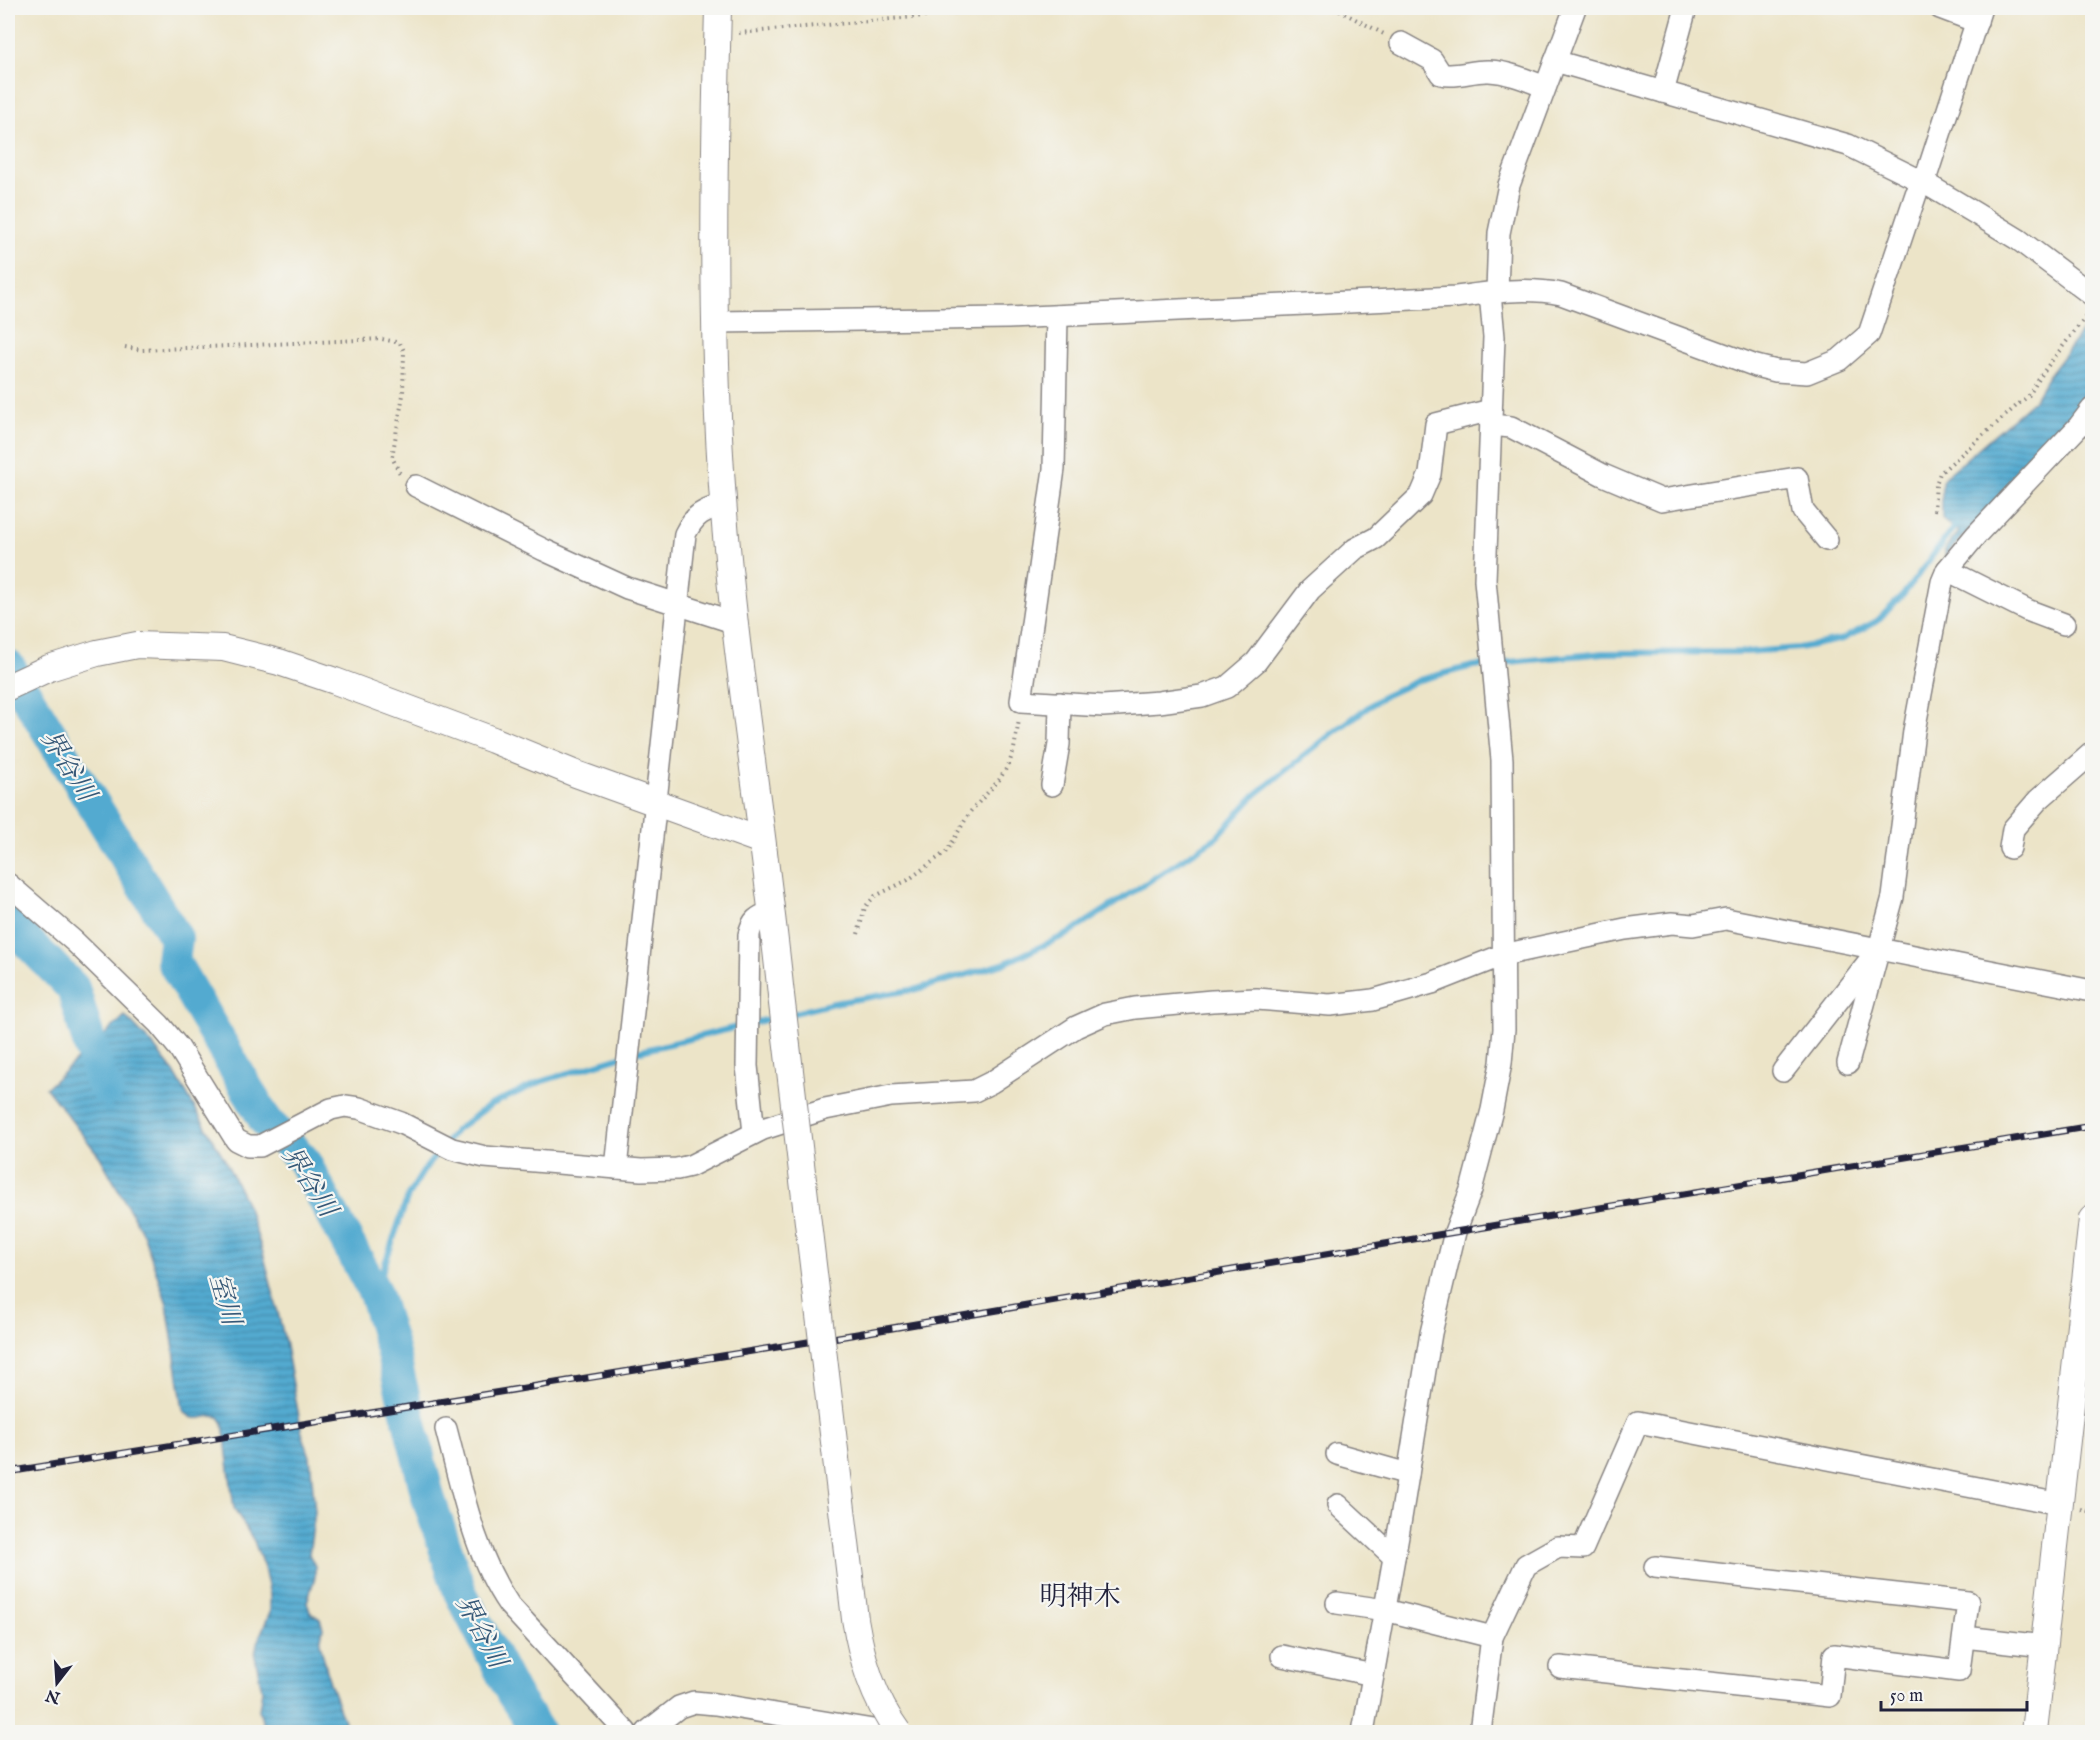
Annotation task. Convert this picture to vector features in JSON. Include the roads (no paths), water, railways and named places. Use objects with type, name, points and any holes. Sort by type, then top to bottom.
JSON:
[{"type":"street","points":[[718,8],[714,241],[717,396],[724,505],[736,623],[855,1619],[861,1655],[874,1692],[898,1732]]},
{"type":"street","points":[[1363,1732],[1431,1333],[1455,1232],[1471,1190],[1502,1063],[1504,1029],[1502,760],[1485,580],[1494,292],[1499,233],[1509,185],[1575,8]]},
{"type":"street","points":[[1663,92],[1686,8]]},
{"type":"street","points":[[715,322],[1008,318],[1456,297],[1524,289],[1562,294],[1756,366],[1776,371],[1807,373],[1839,360],[1869,334],[1916,194],[1927,174],[1979,15],[1940,8]]},
{"type":"street","points":[[1401,43],[1432,60],[1441,74],[1451,77],[1461,73],[1488,71],[1513,75],[1545,87]]},
{"type":"street","points":[[1555,61],[1848,145],[1923,182],[2019,240],[2092,295]]},
{"type":"street","points":[[1057,316],[1054,469],[1022,701],[1103,706],[1202,696],[1227,687],[1256,662],[1310,590],[1355,549],[1376,537],[1421,495],[1430,474],[1436,424],[1491,418],[1603,475],[1662,500],[1797,478],[1803,511],[1827,540]]},
{"type":"street","points":[[1848,1063],[1893,897],[1914,731],[1942,582],[1947,570],[1976,535],[2079,426],[2092,409]]},
{"type":"street","points":[[416,486],[603,578],[736,623]]},
{"type":"street","points":[[616,1168],[686,534],[692,520],[704,510],[724,505]]},
{"type":"street","points":[[1947,570],[2027,610],[2064,624]]},
{"type":"street","points":[[19,682],[49,668],[137,645],[223,648],[335,681],[762,841]]},
{"type":"street","points":[[1052,785],[1059,744],[1060,703]]},
{"type":"street","points":[[2010,848],[2013,829],[2038,800],[2092,753]]},
{"type":"street","points":[[8,884],[75,942],[159,1024],[179,1048],[236,1140],[248,1146],[260,1146],[331,1109],[345,1106],[358,1108],[401,1123],[444,1145],[485,1157],[616,1168],[677,1169],[690,1166],[773,1125],[848,1104],[891,1096],[974,1091],[992,1082],[1076,1027],[1105,1014],[1135,1008],[1212,1001],[1257,999],[1330,1005],[1373,1000],[1432,983],[1503,955],[1625,929],[1672,923],[1693,925],[1726,919],[2092,991]]},
{"type":"street","points":[[754,1133],[747,1066],[749,935],[752,922],[759,916],[771,912]]},
{"type":"street","points":[[1783,1071],[1879,948]]},
{"type":"street","points":[[2034,1732],[2092,1231]]},
{"type":"street","points":[[1480,1732],[1492,1638],[1527,1565],[1558,1547],[1583,1548],[1638,1422],[2060,1504]]},
{"type":"street","points":[[446,1429],[468,1510],[495,1584],[509,1605],[626,1732]]},
{"type":"street","points":[[1337,1454],[1408,1474]]},
{"type":"street","points":[[1338,1505],[1394,1557]]},
{"type":"street","points":[[1560,1667],[1830,1696],[1834,1655],[1959,1671],[1968,1602],[1655,1567]]},
{"type":"street","points":[[1337,1603],[1385,1610],[1492,1638]]},
{"type":"street","points":[[1964,1637],[2044,1646]]},
{"type":"street","points":[[1282,1656],[1373,1675]]},
{"type":"street","points":[[646,1732],[679,1707],[694,1702],[885,1732]]},
{"type":"water","points":[[2092,318],[2092,397],[1945,556],[1945,549],[1959,532],[1942,518],[1944,478],[2034,400],[2048,376]]},
{"type":"water","points":[[125,1016],[174,1072],[224,1158],[247,1205],[264,1256],[285,1341],[302,1433],[310,1457],[315,1512],[309,1554],[315,1566],[315,1577],[307,1602],[310,1612],[320,1619],[323,1628],[320,1643],[330,1683],[348,1732],[266,1732],[259,1710],[262,1690],[255,1656],[257,1643],[270,1612],[270,1595],[264,1568],[254,1541],[234,1508],[223,1423],[219,1417],[192,1417],[183,1409],[167,1304],[144,1236],[100,1157],[46,1088]]},
{"type":"waterway","points":[[790,1014],[834,1003],[917,989],[1003,964],[1068,934],[1217,837],[1255,795],[1330,735],[1382,697],[1419,680],[1473,666],[1510,662],[1604,653],[1746,652],[1799,648],[1843,639],[1877,621],[1903,595],[1957,523]]},
{"type":"waterway","name":"界谷川","points":[[8,666],[176,938],[173,961],[265,1120],[303,1160],[375,1293],[391,1346],[428,1497],[460,1592],[513,1694],[538,1732]]},
{"type":"waterway","name":"室川","points":[[8,922],[73,988],[100,1079],[107,1090]]},
{"type":"waterway","points":[[633,1053],[777,1017]]},
{"type":"waterway","points":[[375,1293],[408,1196],[424,1170],[455,1131],[490,1105],[540,1082],[623,1056]]},
{"type":"railway","points":[[8,1472],[857,1334],[2092,1126]]},
{"type":"district","name":"明神木","points":[[1080,1596]]}]
